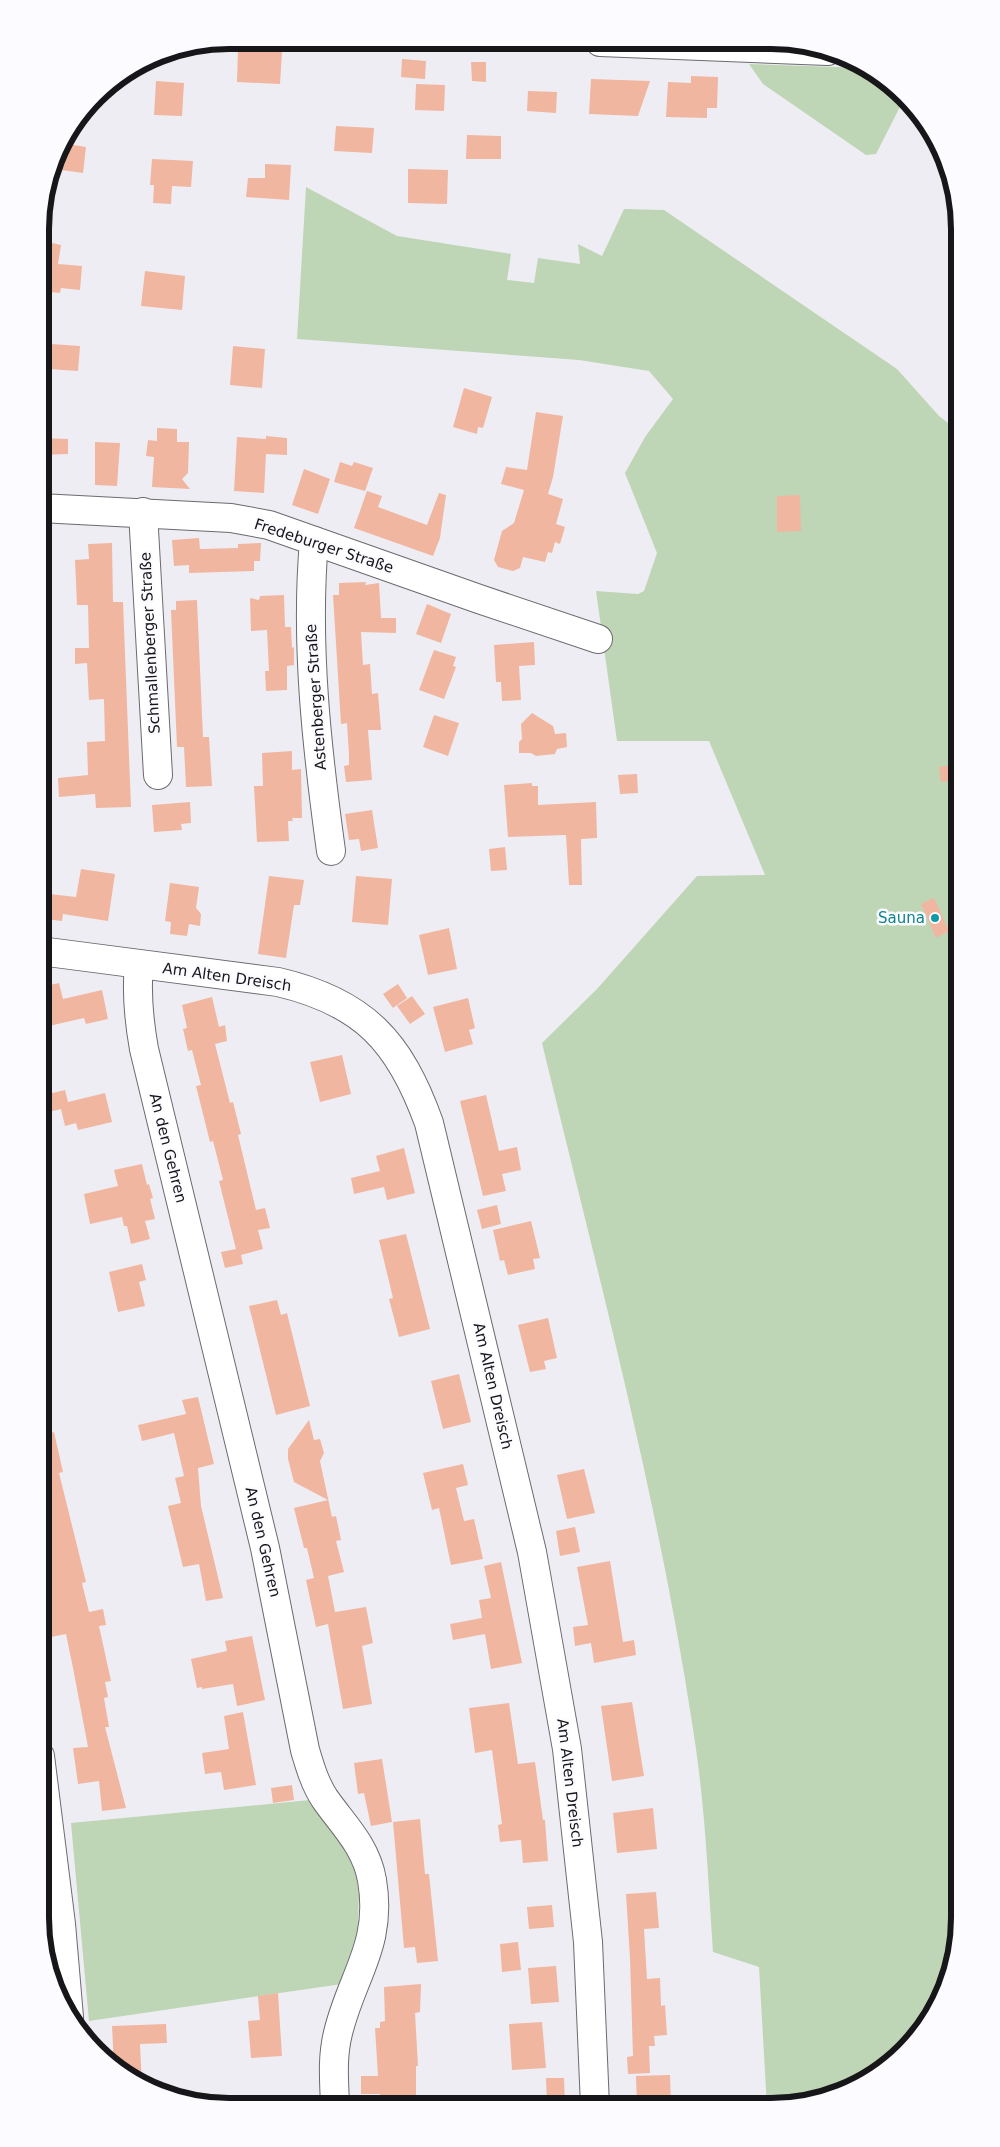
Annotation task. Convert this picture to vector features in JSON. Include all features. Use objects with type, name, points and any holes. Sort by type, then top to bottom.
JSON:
[{"type":"street","name":"Fredeburger Straße","points":[[49,508],[231,518],[269,525],[598,639]]},
{"type":"street","name":"Schmallenberger Straße","points":[[143,512],[158,774]]},
{"type":"street","name":"Astenberger Straße","points":[[314,541],[311,580],[313,682],[323,794],[331,851]]},
{"type":"street","name":"Am Alten Dreisch","points":[[49,952],[278,982],[325,996],[371,1025],[395,1051],[409,1073],[429,1123],[532,1552],[555,1678],[568,1759],[585,1915],[595,2098]]},
{"type":"street","name":"An den Gehren","points":[[139,965],[137,986],[138,1013],[144,1049],[266,1548],[305,1750],[312,1772],[325,1799],[362,1848],[372,1878],[374,1922],[371,1941],[338,2032],[333,2064],[335,2098]]},
{"type":"street","points":[[49,1893],[65,1994]]},
{"type":"green space","points":[[749,64],[852,67],[881,86],[901,105],[876,154],[866,155],[763,84]]},
{"type":"green space","points":[[306,187],[397,236],[511,254],[507,280],[534,283],[538,258],[580,264],[578,244],[602,256],[624,209],[664,210],[897,369],[939,416],[951,425],[951,1930],[948,1953],[938,1987],[914,2028],[881,2061],[851,2080],[829,2089],[794,2097],[766,2098],[759,1967],[713,1952],[706,1840],[700,1785],[679,1642],[625,1384],[542,1043],[597,989],[697,876],[765,875],[709,741],[617,741],[596,591],[638,594],[644,591],[657,553],[625,473],[645,437],[673,399],[649,371],[579,360],[297,339]]},
{"type":"green space","points":[[310,1800],[348,1852],[357,1879],[359,1895],[357,1939],[342,1984],[89,2021],[71,1823]]},
{"type":"building","points":[[238,49],[282,51],[280,84],[237,82]]},
{"type":"building","points":[[402,59],[426,61],[425,79],[401,77]]},
{"type":"building","points":[[471,62],[486,62],[486,82],[472,81]]},
{"type":"building","points":[[691,76],[718,77],[717,108],[707,108],[707,118],[666,117],[668,82],[691,83]]},
{"type":"building","points":[[591,79],[650,81],[638,116],[589,114]]},
{"type":"building","points":[[156,81],[184,83],[182,116],[154,115]]},
{"type":"building","points":[[416,84],[445,85],[444,111],[415,110]]},
{"type":"building","points":[[528,91],[557,92],[556,113],[527,111]]},
{"type":"building","points":[[336,126],[374,128],[372,153],[334,151]]},
{"type":"building","points":[[467,135],[501,136],[501,159],[466,159]]},
{"type":"building","points":[[70,144],[86,147],[83,173],[59,170]]},
{"type":"building","points":[[152,159],[193,161],[191,187],[172,186],[171,204],[153,203],[154,185],[150,185]]},
{"type":"building","points":[[265,164],[291,165],[289,200],[246,197],[248,178],[265,178]]},
{"type":"building","points":[[408,169],[448,170],[447,204],[408,203]]},
{"type":"building","points":[[49,242],[61,245],[58,264],[82,266],[80,290],[61,288],[60,293],[49,292]]},
{"type":"building","points":[[145,271],[185,276],[182,310],[141,306]]},
{"type":"building","points":[[51,344],[80,346],[78,371],[49,369]]},
{"type":"building","points":[[233,346],[265,349],[262,388],[230,385]]},
{"type":"building","points":[[464,388],[492,397],[483,428],[478,427],[477,434],[453,427]]},
{"type":"building","points":[[536,412],[563,416],[553,477],[548,494],[563,499],[556,524],[565,527],[560,544],[555,542],[552,553],[548,552],[545,562],[523,557],[520,568],[513,571],[498,567],[494,560],[502,531],[514,523],[524,490],[501,484],[506,467],[527,470]]},
{"type":"building","points":[[157,428],[177,429],[177,442],[189,442],[188,473],[182,479],[190,489],[152,487],[154,457],[146,456],[148,440],[157,441]]},
{"type":"building","points":[[266,436],[287,438],[287,455],[266,454],[264,493],[234,491],[237,437],[266,439]]},
{"type":"building","points":[[49,438],[68,439],[68,454],[49,455]]},
{"type":"building","points":[[95,442],[120,443],[117,486],[95,485]]},
{"type":"building","points":[[340,462],[352,466],[354,462],[373,468],[365,491],[334,482]]},
{"type":"building","points":[[304,469],[330,479],[318,514],[292,505]]},
{"type":"building","points":[[367,491],[382,496],[378,507],[427,525],[439,493],[446,495],[440,538],[433,556],[354,528]]},
{"type":"building","points":[[800,495],[801,531],[777,532],[777,496]]},
{"type":"building","points":[[199,538],[200,549],[238,548],[238,544],[261,543],[260,561],[254,561],[254,571],[189,573],[189,565],[174,566],[172,540]]},
{"type":"building","points":[[112,543],[113,602],[123,602],[131,807],[96,808],[95,794],[59,797],[58,778],[88,775],[87,742],[105,741],[104,699],[89,700],[87,663],[75,664],[75,648],[89,648],[88,605],[77,605],[75,560],[89,559],[88,544]]},
{"type":"building","points":[[366,582],[365,585],[379,583],[381,618],[396,618],[396,633],[361,632],[363,665],[370,664],[372,694],[378,693],[381,730],[368,730],[372,780],[346,782],[344,766],[349,765],[347,723],[341,724],[333,595],[339,595],[339,583]]},
{"type":"building","points":[[284,595],[285,627],[291,627],[294,665],[287,666],[287,690],[266,691],[265,671],[269,671],[267,630],[251,631],[250,598],[259,600],[260,596]]},
{"type":"building","points":[[197,600],[203,737],[209,737],[212,786],[186,787],[184,747],[177,747],[171,610],[176,610],[176,601]]},
{"type":"building","points":[[427,604],[451,614],[441,643],[416,634]]},
{"type":"building","points":[[534,642],[535,665],[519,666],[521,700],[502,701],[501,682],[496,682],[494,645]]},
{"type":"building","points":[[434,650],[456,657],[453,666],[456,667],[444,699],[419,690]]},
{"type":"building","points":[[532,713],[553,726],[555,734],[566,733],[567,747],[557,749],[555,754],[536,756],[531,753],[519,753],[519,742],[522,739],[521,724]]},
{"type":"building","points":[[434,715],[459,723],[448,756],[423,747]]},
{"type":"building","points":[[292,751],[292,770],[301,769],[302,818],[292,818],[293,821],[288,821],[289,841],[257,842],[254,786],[263,786],[262,753]]},
{"type":"building","points":[[951,765],[951,781],[941,782],[939,767]]},
{"type":"building","points":[[637,774],[638,793],[620,794],[618,775]]},
{"type":"building","points":[[532,783],[532,786],[538,786],[538,805],[596,802],[597,838],[581,839],[582,885],[569,885],[566,835],[508,837],[504,785]]},
{"type":"building","points":[[190,802],[191,823],[181,824],[182,830],[154,832],[152,805]]},
{"type":"building","points":[[372,810],[378,848],[361,851],[359,839],[349,840],[345,814]]},
{"type":"building","points":[[505,847],[507,870],[491,871],[489,849]]},
{"type":"building","points":[[81,869],[115,874],[108,921],[63,914],[62,921],[49,919],[49,894],[76,897]]},
{"type":"building","points":[[269,876],[304,880],[300,905],[294,905],[286,958],[258,954]]},
{"type":"building","points":[[356,876],[392,879],[388,925],[352,922]]},
{"type":"building","points":[[170,883],[199,887],[196,908],[201,914],[200,926],[189,924],[187,936],[170,934],[171,922],[165,921]]},
{"type":"building","name":"Sauna","points":[[934,898],[949,931],[936,938],[921,904]]},
{"type":"building","points":[[449,928],[457,969],[428,975],[419,935]]},
{"type":"building","points":[[59,983],[63,999],[102,990],[108,1019],[86,1024],[84,1018],[49,1026],[49,985]]},
{"type":"building","points":[[398,984],[407,998],[393,1008],[383,994]]},
{"type":"building","points":[[412,996],[425,1014],[410,1024],[397,1006]]},
{"type":"building","points":[[212,997],[219,1027],[225,1025],[227,1041],[215,1044],[230,1103],[233,1102],[241,1134],[238,1135],[256,1210],[265,1208],[270,1228],[258,1230],[263,1249],[241,1255],[243,1264],[225,1268],[221,1252],[236,1249],[219,1181],[223,1180],[213,1141],[210,1142],[196,1086],[201,1085],[192,1050],[188,1051],[183,1029],[187,1028],[182,1005]]},
{"type":"building","points":[[468,998],[475,1028],[469,1030],[473,1044],[445,1052],[433,1007]]},
{"type":"building","points":[[342,1055],[351,1094],[320,1102],[310,1062]]},
{"type":"building","points":[[65,1090],[68,1102],[105,1093],[112,1122],[78,1130],[76,1123],[65,1126],[61,1109],[49,1112],[49,1094]]},
{"type":"building","points":[[486,1095],[499,1151],[517,1147],[521,1170],[502,1174],[506,1191],[483,1196],[460,1101]]},
{"type":"building","points":[[404,1148],[415,1193],[387,1200],[384,1187],[354,1194],[351,1178],[380,1171],[376,1156]]},
{"type":"building","points":[[142,1164],[147,1185],[149,1184],[153,1198],[150,1199],[155,1219],[145,1221],[150,1239],[131,1244],[127,1226],[124,1226],[122,1217],[90,1224],[84,1194],[118,1186],[114,1170]]},
{"type":"building","points":[[497,1205],[501,1224],[482,1229],[477,1210]]},
{"type":"building","points":[[531,1221],[540,1258],[533,1259],[535,1269],[508,1275],[504,1260],[500,1261],[493,1230]]},
{"type":"building","points":[[406,1234],[430,1329],[399,1337],[389,1299],[393,1298],[379,1240]]},
{"type":"building","points":[[142,1264],[146,1280],[139,1282],[145,1306],[118,1312],[109,1272]]},
{"type":"building","points":[[277,1300],[281,1315],[287,1313],[310,1406],[276,1415],[249,1306]]},
{"type":"building","points":[[548,1318],[557,1358],[544,1361],[546,1369],[530,1372],[518,1325]]},
{"type":"building","points":[[459,1374],[471,1422],[443,1429],[431,1381]]},
{"type":"building","points":[[198,1397],[214,1464],[198,1468],[201,1506],[223,1598],[206,1601],[199,1564],[183,1567],[168,1506],[181,1503],[175,1478],[184,1476],[174,1433],[142,1441],[138,1425],[186,1414],[182,1400]]},
{"type":"building","points":[[309,1420],[314,1440],[320,1439],[324,1453],[320,1461],[332,1517],[336,1516],[341,1540],[336,1541],[344,1572],[328,1576],[335,1612],[366,1607],[373,1643],[362,1646],[372,1704],[343,1709],[328,1624],[316,1627],[306,1580],[314,1578],[307,1548],[304,1548],[294,1508],[328,1500],[294,1482],[288,1459],[288,1449]]},
{"type":"building","points":[[54,1432],[63,1472],[59,1473],[86,1582],[82,1583],[89,1612],[103,1609],[106,1625],[99,1626],[111,1681],[105,1682],[108,1697],[104,1698],[109,1727],[105,1727],[126,1808],[102,1811],[99,1781],[78,1784],[73,1748],[88,1747],[66,1634],[51,1637],[49,1628],[49,1591],[52,1590],[49,1578],[49,1433]]},
{"type":"building","points":[[463,1464],[468,1485],[456,1488],[464,1521],[474,1519],[483,1559],[451,1565],[439,1508],[432,1510],[423,1473]]},
{"type":"building","points":[[584,1469],[595,1513],[567,1519],[557,1475]]},
{"type":"building","points":[[575,1527],[580,1552],[560,1556],[556,1531]]},
{"type":"building","points":[[610,1561],[623,1642],[634,1640],[636,1655],[594,1663],[591,1643],[575,1646],[573,1627],[588,1625],[577,1567]]},
{"type":"building","points":[[501,1562],[522,1663],[491,1669],[485,1634],[453,1640],[450,1624],[482,1618],[479,1600],[491,1598],[484,1566]]},
{"type":"building","points":[[252,1636],[265,1700],[237,1706],[233,1684],[202,1689],[202,1687],[197,1688],[191,1659],[227,1651],[225,1641]]},
{"type":"building","points":[[632,1702],[644,1776],[612,1781],[601,1706]]},
{"type":"building","points":[[509,1703],[518,1764],[535,1762],[543,1820],[545,1820],[548,1861],[523,1863],[521,1840],[500,1842],[498,1825],[502,1824],[492,1750],[475,1753],[469,1708]]},
{"type":"building","points":[[243,1712],[256,1785],[224,1790],[221,1772],[205,1774],[202,1753],[229,1749],[224,1716]]},
{"type":"building","points":[[382,1759],[392,1822],[371,1826],[364,1793],[358,1794],[354,1763]]},
{"type":"building","points":[[292,1785],[294,1800],[273,1803],[271,1788]]},
{"type":"building","points":[[653,1808],[657,1849],[617,1853],[613,1813]]},
{"type":"building","points":[[420,1819],[425,1874],[429,1874],[438,1961],[417,1963],[415,1947],[404,1948],[393,1822]]},
{"type":"building","points":[[656,1892],[659,1928],[644,1929],[647,1979],[660,1978],[661,2006],[665,2005],[667,2035],[654,2036],[655,2046],[649,2046],[650,2073],[628,2074],[627,2057],[633,2056],[626,1894]]},
{"type":"building","points":[[552,1905],[554,1927],[529,1929],[527,1907]]},
{"type":"building","points":[[518,1942],[521,1970],[502,1972],[500,1944]]},
{"type":"building","points":[[556,1966],[559,2002],[531,2004],[528,1968]]},
{"type":"building","points":[[421,1984],[420,2012],[415,2013],[418,2066],[416,2066],[416,2098],[380,2098],[380,2094],[361,2094],[361,2076],[378,2076],[375,2028],[380,2028],[380,2022],[385,2021],[384,1987]]},
{"type":"building","points":[[278,1993],[282,2056],[251,2058],[248,2021],[260,2020],[258,1996]]},
{"type":"building","points":[[542,2022],[546,2068],[512,2070],[509,2024]]},
{"type":"building","points":[[166,2024],[167,2043],[140,2044],[142,2076],[114,2056],[112,2026]]},
{"type":"building","points":[[670,2075],[671,2098],[637,2098],[636,2076]]},
{"type":"building","points":[[546,2078],[564,2078],[565,2098],[547,2098]]},
{"type":"place","name":"Sauna","points":[[935,918]]}]
